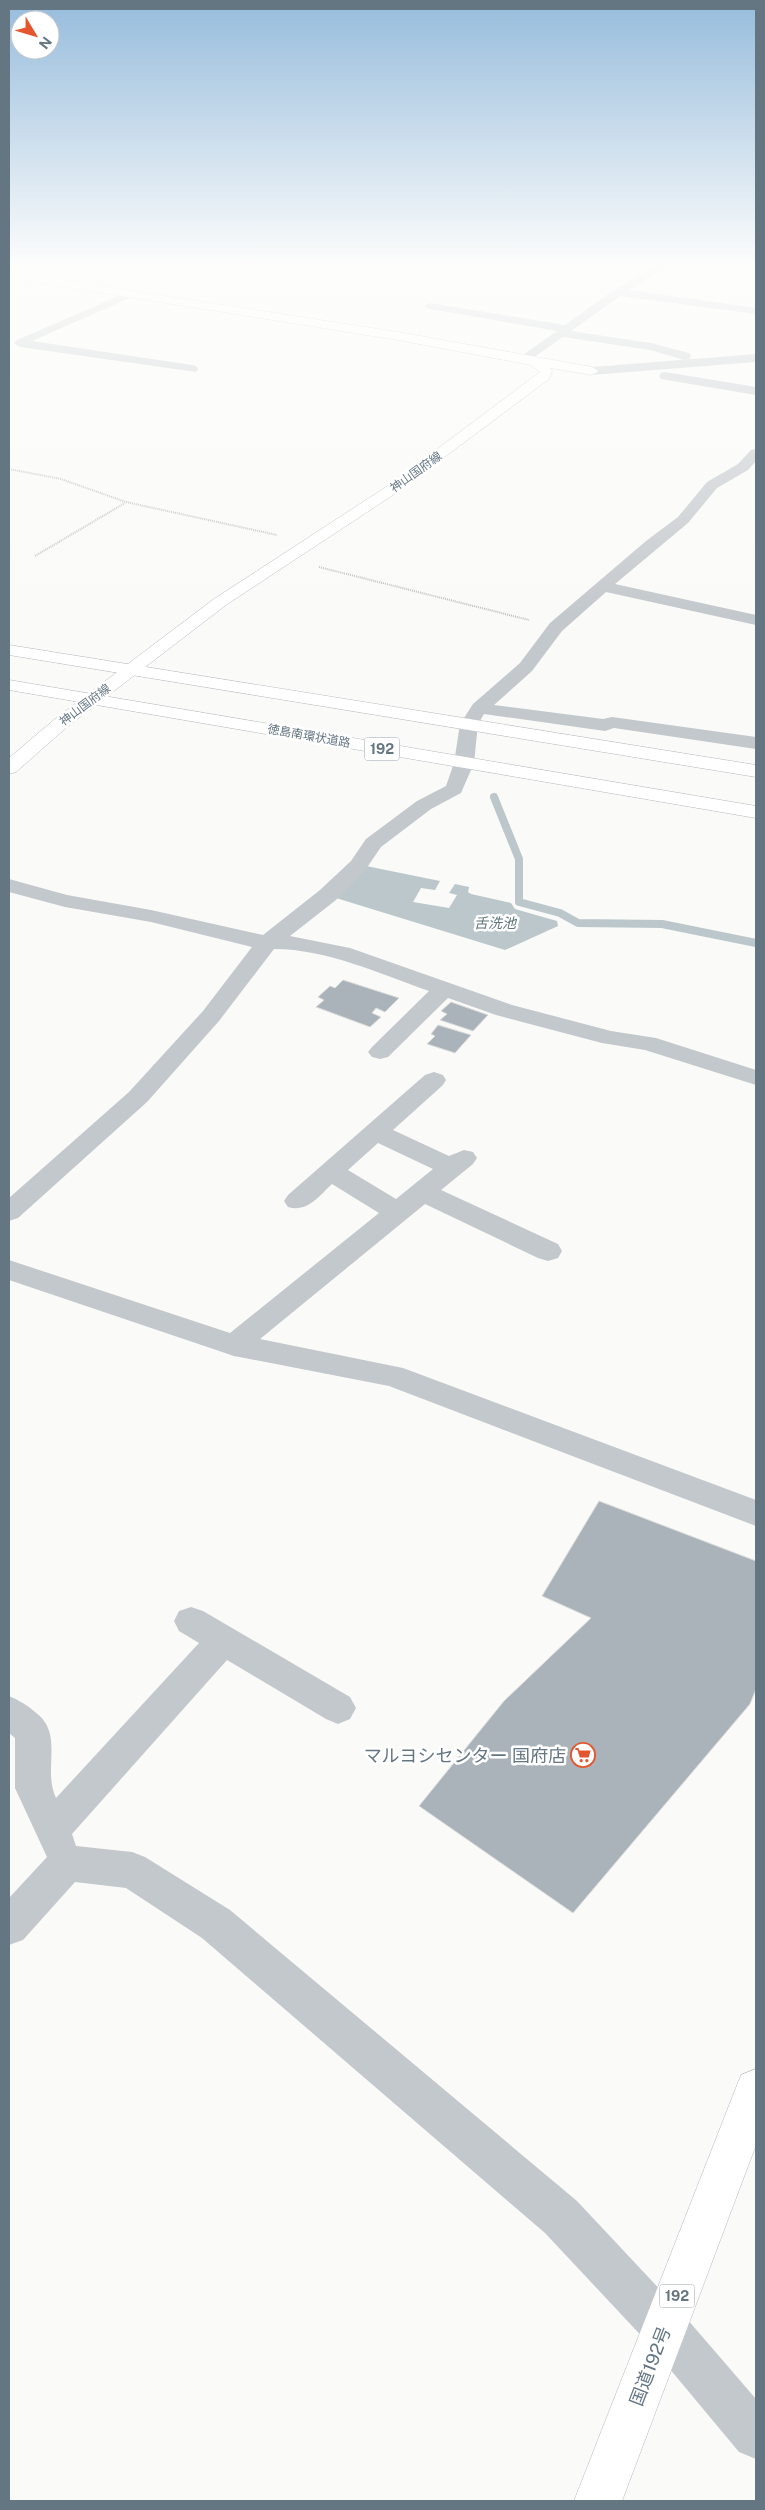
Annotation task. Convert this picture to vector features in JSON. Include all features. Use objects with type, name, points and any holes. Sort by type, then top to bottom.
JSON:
[{"type":"main road","name":"神山国府線","points":[[9,768],[92,699],[220,602],[394,488],[535,383]]},
{"type":"main road","points":[[9,650],[132,670],[474,716],[756,771]]},
{"type":"main road","name":"徳島南環状道路","points":[[9,685],[756,812]]},
{"type":"main road","name":"国道192号","points":[[598,2501],[756,2090]]},
{"type":"street","points":[[713,383],[756,391]]},
{"type":"street","points":[[9,1212],[138,1097],[210,1016],[268,942],[328,895],[359,865],[373,842],[424,805],[454,789],[464,763],[474,716],[526,668],[556,628],[651,544],[683,520],[712,485],[743,467],[756,453]]},
{"type":"street","points":[[603,586],[756,620]]},
{"type":"street","points":[[474,716],[605,725],[612,722],[756,743]]},
{"type":"street","points":[[9,885],[66,901],[151,916],[258,942],[289,942],[342,953],[504,1010],[610,1038],[648,1043],[756,1078]]},
{"type":"street","points":[[380,1052],[444,989]]},
{"type":"street","points":[[297,1201],[434,1080]]},
{"type":"street","points":[[234,1345],[458,1163],[375,1132]]},
{"type":"street","points":[[330,1171],[398,1212]]},
{"type":"street","points":[[423,1192],[548,1251]]},
{"type":"street","points":[[9,1270],[234,1345],[394,1376],[756,1513]]},
{"type":"street","points":[[191,1621],[338,1708]]},
{"type":"street","points":[[9,1926],[59,1846],[224,1641]]},
{"type":"street","points":[[9,1712],[33,1732],[33,1788],[59,1846],[132,1870],[216,1924],[561,2217],[665,2328],[756,2435]]},
{"type":"path","points":[[9,470],[61,480],[126,502],[311,543]]},
{"type":"path","points":[[35,556],[126,502]]},
{"type":"path","points":[[287,559],[556,628]]},
{"type":"water","name":"舌洗池","points":[[366,866],[440,881],[435,890],[421,888],[413,902],[449,908],[457,895],[449,893],[455,884],[469,887],[468,892],[471,894],[511,903],[515,909],[557,921],[558,926],[505,950],[336,898]]},
{"type":"building","points":[[343,980],[399,998],[385,1012],[376,1008],[372,1013],[381,1017],[370,1027],[316,1007],[324,1000],[318,997],[330,986],[335,988]]},
{"type":"building","points":[[451,1002],[488,1015],[473,1031],[440,1020],[447,1014],[441,1011]]},
{"type":"building","points":[[438,1025],[471,1035],[455,1053],[427,1044],[435,1036],[431,1034]]},
{"type":"building","name":"マルヨシセンター 国府店","points":[[599,1501],[756,1561],[756,1689],[750,1704],[573,1913],[419,1806],[504,1701],[591,1618],[542,1596]]},
{"type":"waterway","points":[[494,797],[519,859],[519,902],[560,913],[578,923],[662,924],[756,943]]},
{"type":"place","name":"マルヨシセンター 国府店","points":[[583,1755]]}]
